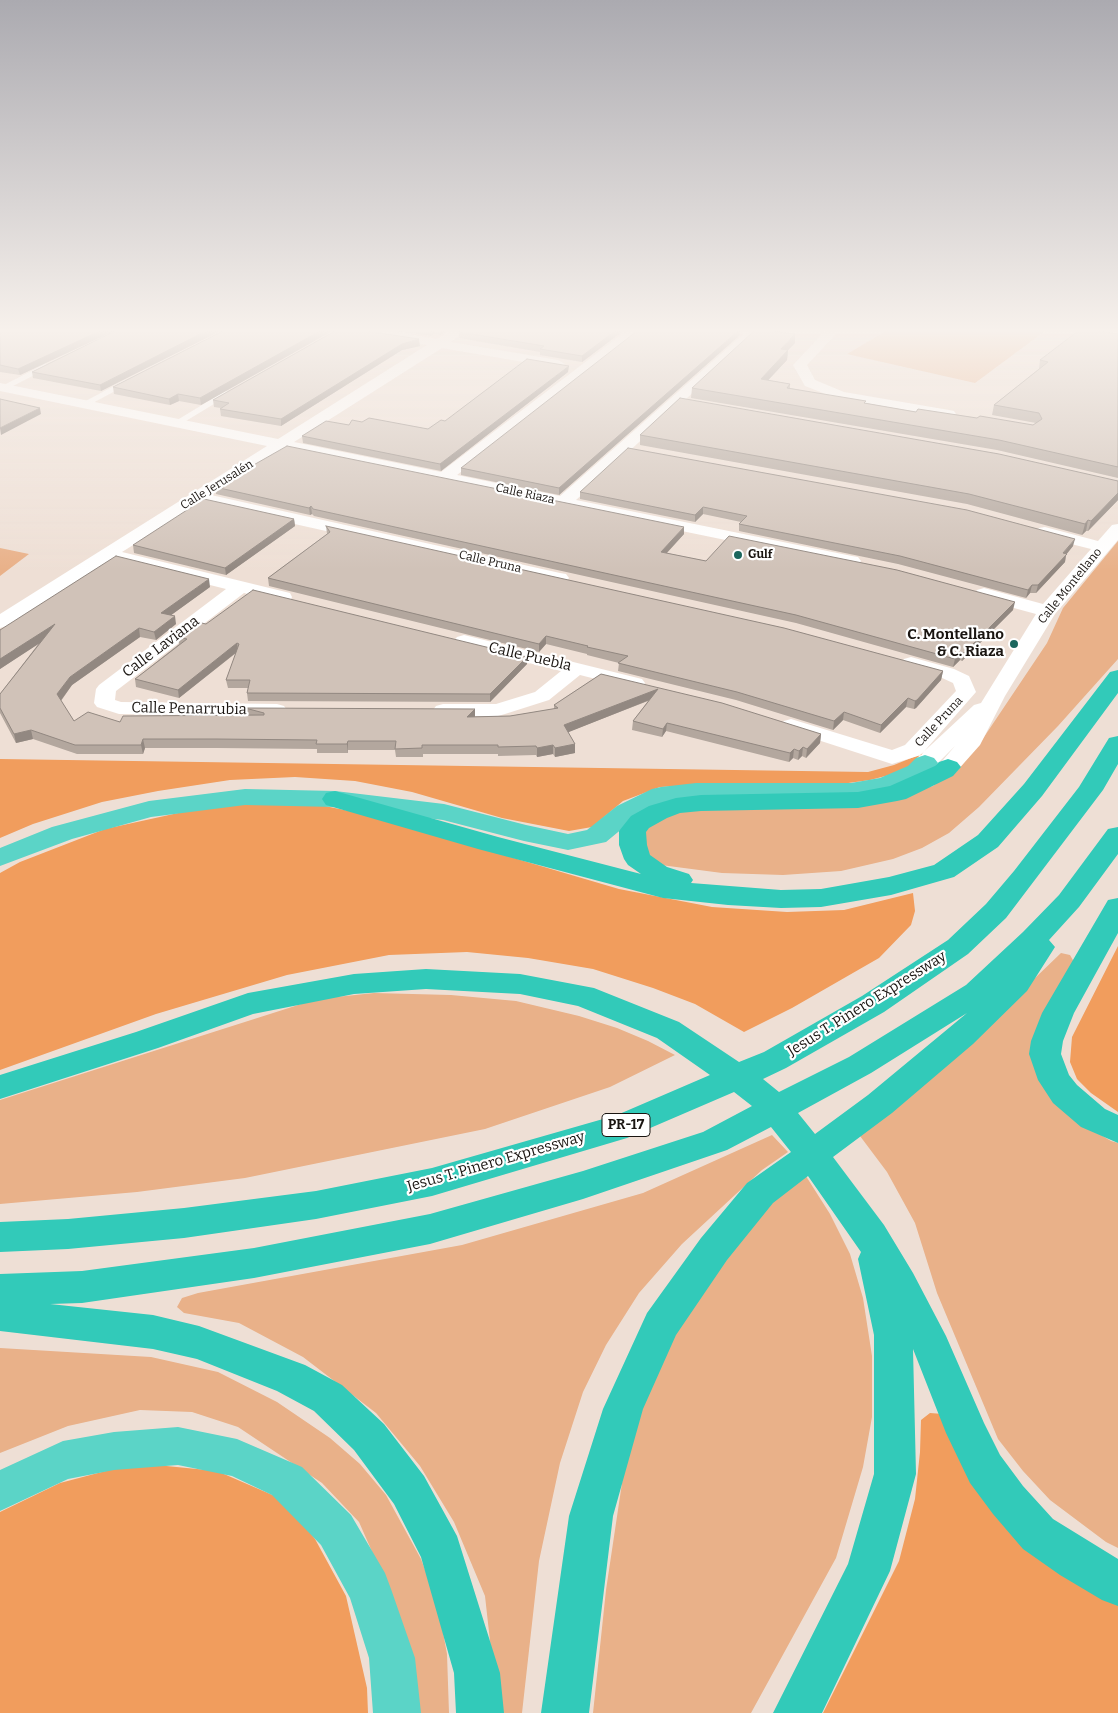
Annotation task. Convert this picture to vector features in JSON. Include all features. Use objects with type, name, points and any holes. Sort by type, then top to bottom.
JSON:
[{"type":"highway","points":[[335,799],[488,843],[663,889],[728,896],[781,899],[821,898],[891,886],[944,871],[988,841],[1033,790],[1118,677]]},
{"type":"highway","name":"Jesus T. Pinero Expressway","points":[[0,1237],[68,1234],[184,1223],[316,1205],[432,1182],[627,1125],[775,1060],[873,1004],[958,947],[996,910],[1024,877],[1090,790],[1118,743]]},
{"type":"highway","points":[[937,765],[930,778],[898,793],[858,800],[701,802],[676,806],[658,812],[640,822],[632,831],[633,844],[638,859],[657,873],[677,879],[746,889],[820,890],[880,880],[948,853],[1033,790]]},
{"type":"highway","points":[[0,858],[62,833],[149,809],[245,797],[335,799],[444,812],[524,834],[568,842],[596,836],[610,827],[626,812],[649,799],[661,795],[696,791],[851,790],[887,784],[937,765]]},
{"type":"highway","points":[[565,1713],[591,1516],[624,1410],[661,1325],[714,1249],[760,1193],[880,1104],[962,1036],[1016,984],[1069,901],[1118,835]]},
{"type":"highway","points":[[0,1290],[82,1287],[254,1264],[430,1229],[583,1185],[715,1141],[860,1065],[977,992],[1033,939],[1069,901]]},
{"type":"highway","points":[[1118,907],[1058,1013],[1047,1041],[1045,1054],[1054,1080],[1065,1094],[1093,1118],[1118,1130]]},
{"type":"highway","points":[[0,1088],[147,1040],[248,1004],[354,984],[426,979],[520,984],[583,996],[668,1030],[760,1094],[795,1132],[870,1236],[900,1284],[932,1348],[967,1433],[985,1469],[1008,1500],[1038,1534],[1076,1560],[1118,1584]]},
{"type":"highway","points":[[797,1713],[868,1571],[895,1474],[893,1335],[870,1236]]},
{"type":"highway","points":[[0,1315],[153,1332],[199,1343],[291,1378],[328,1398],[369,1437],[409,1490],[441,1551],[477,1673],[480,1713]]},
{"type":"highway","points":[[0,1491],[63,1461],[114,1450],[178,1446],[237,1458],[287,1481],[336,1530],[369,1589],[392,1658],[397,1713]]},
{"type":"street","name":"Calle Riaza","points":[[124,411],[870,565]]},
{"type":"street","name":"Calle Jerusalén","points":[[0,622],[333,411]]},
{"type":"street","points":[[445,478],[531,411]]},
{"type":"street","points":[[564,502],[665,411]]},
{"type":"street","points":[[931,411],[962,416]]},
{"type":"street","points":[[624,448],[644,451]]},
{"type":"street","name":"Calle Pruna","points":[[197,497],[576,582]]},
{"type":"street","points":[[1031,528],[1102,547]]},
{"type":"street","name":"Calle Montellano","points":[[937,765],[972,740],[995,696],[1047,611],[1118,529]]},
{"type":"street","points":[[108,554],[298,601]]},
{"type":"street","name":"Calle Laviana","points":[[119,708],[104,703],[106,689],[240,587]]},
{"type":"street","points":[[972,591],[1047,611]]},
{"type":"street","name":"Calle Puebla","points":[[442,636],[653,687]]},
{"type":"street","name":"Calle Pruna","points":[[771,719],[892,757],[913,750],[966,692],[962,680],[947,673],[890,657]]},
{"type":"street","points":[[420,710],[498,710],[542,696],[577,668]]},
{"type":"street","name":"Calle Penarrubia","points":[[119,708],[293,710]]},
{"type":"lane","points":[[178,422],[197,411]]},
{"type":"shaded area","points":[[1118,541],[1118,659],[1058,726],[979,807],[949,833],[922,848],[893,859],[841,871],[783,875],[722,873],[661,865],[646,853],[640,839],[649,823],[667,815],[697,808],[896,797],[933,786],[960,767],[980,743],[1047,643],[1063,608]]},
{"type":"shaded area","points":[[0,548],[29,554],[0,576]]},
{"type":"shaded area","points":[[926,752],[901,772],[870,780],[841,784],[713,784],[660,787],[623,801],[592,827],[569,831],[502,818],[412,792],[355,781],[295,777],[230,780],[102,802],[33,824],[0,838],[0,759],[868,772],[894,765]]},
{"type":"shaded area","points":[[310,803],[364,814],[619,889],[712,907],[787,912],[844,910],[913,893],[915,911],[911,925],[879,958],[792,1008],[744,1032],[695,1004],[653,988],[593,969],[528,958],[467,952],[389,955],[287,975],[156,1014],[0,1070],[0,873],[20,862],[105,829],[201,808],[248,804]]},
{"type":"shaded area","points":[[1118,946],[1118,1112],[1091,1093],[1077,1079],[1070,1062],[1072,1037]]},
{"type":"shaded area","points":[[1061,953],[1070,955],[1074,962],[1038,1032],[1077,1121],[1111,1141],[1118,1143],[1118,1548],[1106,1542],[1050,1500],[1023,1471],[998,1439],[937,1293],[915,1223],[887,1172],[860,1136],[954,1056]]},
{"type":"shaded area","points":[[374,993],[451,995],[516,1001],[579,1016],[617,1028],[675,1055],[610,1087],[485,1129],[245,1178],[137,1192],[0,1204],[0,1100],[317,999]]},
{"type":"shaded area","points":[[772,1135],[788,1152],[762,1170],[682,1244],[639,1293],[606,1345],[583,1392],[560,1463],[539,1561],[522,1713],[498,1713],[485,1596],[454,1522],[420,1466],[376,1413],[303,1357],[239,1323],[184,1313],[177,1307],[182,1298],[198,1293],[462,1245],[643,1193]]},
{"type":"shaded area","points":[[804,1173],[830,1214],[850,1254],[863,1298],[872,1356],[872,1417],[863,1467],[836,1558],[751,1713],[593,1713],[606,1590],[625,1463],[648,1385],[675,1327],[765,1206]]},
{"type":"shaded area","points":[[0,1348],[151,1357],[218,1372],[277,1402],[330,1438],[360,1464],[386,1495],[421,1559],[438,1605],[447,1654],[449,1713],[413,1713],[388,1588],[359,1522],[322,1483],[238,1427],[192,1412],[140,1410],[68,1426],[0,1453]]},
{"type":"shaded area","points":[[930,1413],[943,1414],[1118,1594],[1118,1713],[823,1713],[899,1561],[915,1499],[921,1420]]},
{"type":"shaded area","points":[[136,1463],[217,1471],[284,1500],[315,1539],[346,1596],[367,1688],[368,1713],[0,1713],[0,1512],[60,1483]]},
{"type":"building","points":[[0,411],[34,411],[0,428]]},
{"type":"building","points":[[232,411],[294,411],[281,419]]},
{"type":"building","points":[[458,411],[510,411],[440,464],[302,436],[326,421],[349,425],[352,420],[362,422],[369,418],[428,429],[441,420],[445,421]]},
{"type":"building","points":[[534,411],[647,411],[559,488],[461,468]]},
{"type":"building","points":[[666,411],[754,411],[999,454],[1118,481],[1118,493],[1091,521],[1088,520],[1085,524],[969,494],[640,435]]},
{"type":"building","points":[[827,411],[931,411],[977,418],[980,416],[1033,425],[1042,419],[1039,413],[1027,411],[1118,411],[1118,467],[999,440]]},
{"type":"building","points":[[287,446],[684,527],[661,552],[706,561],[729,536],[897,570],[1015,602],[964,653],[961,652],[955,659],[796,615],[313,509],[311,506],[309,508],[215,487]]},
{"type":"building","points":[[628,448],[967,510],[1075,539],[1063,553],[1067,554],[1038,585],[1032,585],[1028,590],[900,556],[739,524],[747,516],[703,507],[695,515],[580,492]]},
{"type":"building","points":[[204,499],[294,519],[225,568],[133,545]]},
{"type":"building","points":[[326,526],[784,628],[943,671],[917,700],[908,698],[881,725],[844,712],[834,721],[737,692],[618,663],[628,656],[546,636],[539,644],[268,578],[330,532]]},
{"type":"building","points":[[116,556],[209,579],[161,613],[175,616],[154,632],[139,628],[70,677],[57,694],[74,721],[88,712],[120,722],[123,716],[264,715],[264,713],[245,708],[475,709],[467,717],[510,716],[558,708],[554,705],[601,674],[722,703],[821,734],[807,749],[803,747],[799,751],[794,749],[790,753],[667,723],[663,729],[633,721],[658,689],[564,725],[575,744],[555,748],[553,745],[537,748],[536,746],[498,747],[498,745],[422,745],[422,748],[395,749],[396,741],[348,741],[347,744],[316,744],[317,740],[216,739],[143,739],[141,745],[75,745],[31,730],[14,734],[0,708],[0,694],[55,624],[0,659],[0,630]]},
{"type":"building","points":[[253,590],[527,657],[490,694],[247,693],[250,680],[226,680],[239,644],[237,643],[178,690],[135,679],[187,639],[178,637],[197,622],[206,624]]},
{"type":"place","name":"Gulf","points":[[738,555]]},
{"type":"place","name":"C. Montellano & C. Riaza","points":[[1014,644]]}]
